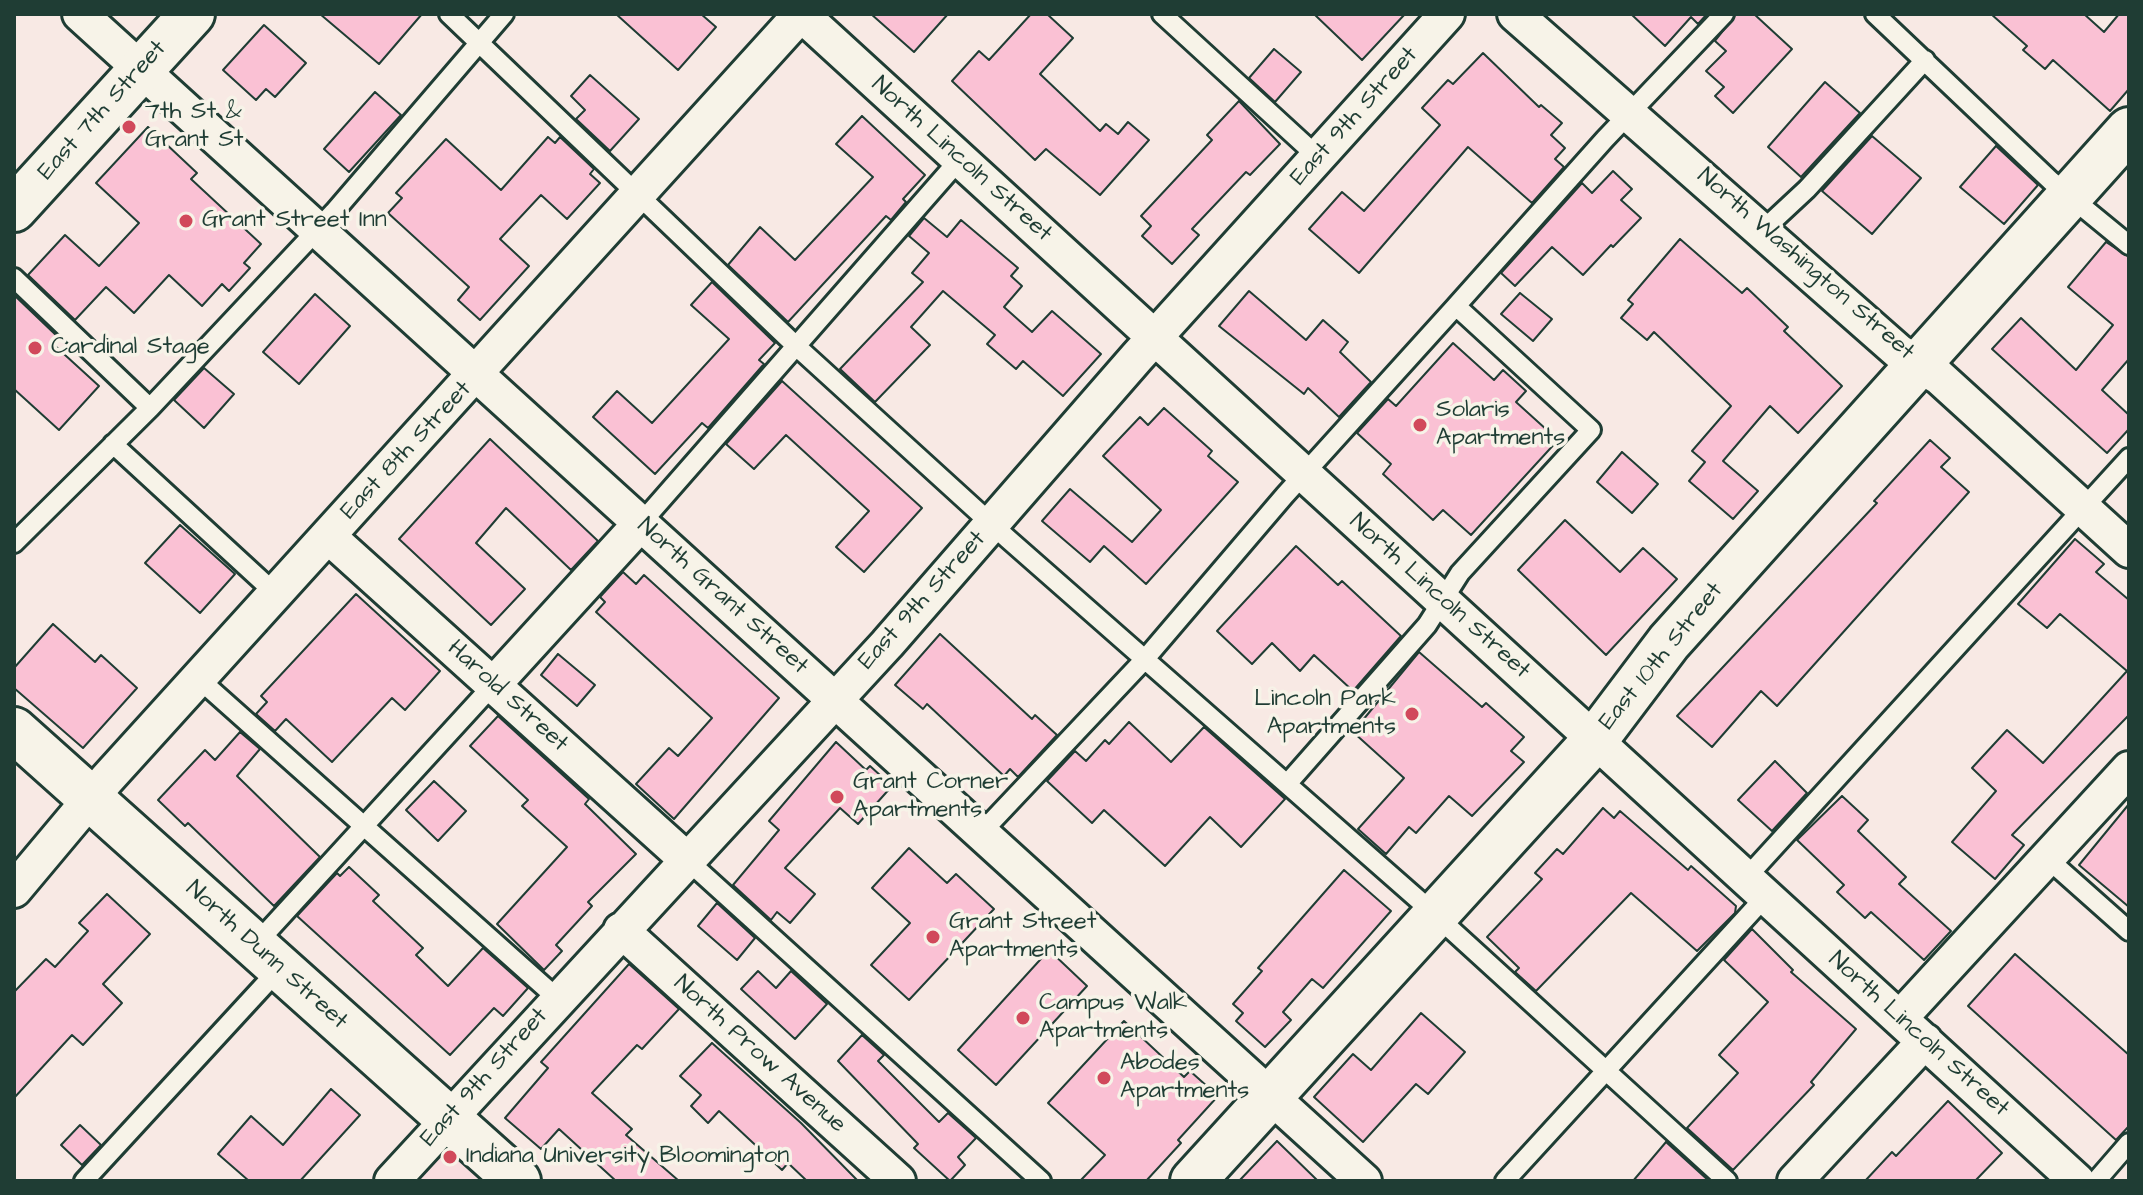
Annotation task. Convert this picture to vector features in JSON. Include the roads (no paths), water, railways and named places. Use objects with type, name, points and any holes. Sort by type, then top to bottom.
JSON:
[{"type":"street","name":"North Grant Street","points":[[80,14],[479,373],[980,834],[1364,1181]]},
{"type":"street","name":"East 7th Street","points":[[14,209],[192,14]]},
{"type":"street","name":"North Lincoln Street","points":[[801,14],[2077,1181]]},
{"type":"street","name":"East 8th Street","points":[[14,890],[92,801],[107,779],[479,373],[801,14]]},
{"type":"street","name":"East 9th Street","points":[[392,1181],[835,700],[1155,337],[1447,14]]},
{"type":"street","name":"North Washington Street","points":[[1515,14],[1899,352],[1920,363],[2129,550]]},
{"type":"street","name":"East 10th Street","points":[[1193,1181],[1595,740],[1669,642],[2129,130]]},
{"type":"street","points":[[493,685],[641,523]]},
{"type":"street","name":"Harold Street","points":[[328,536],[686,859]]},
{"type":"street","name":"North Dunn Street","points":[[14,730],[518,1181]]},
{"type":"street","points":[[1900,1018],[2129,769]]},
{"type":"street","name":"North Prow Avenue","points":[[621,930],[898,1181]]},
{"type":"street","points":[[1795,1181],[1925,1041]]},
{"type":"lane","points":[[449,14],[795,345],[1727,1181]]},
{"type":"lane","points":[[14,543],[150,408],[317,230],[504,14]]},
{"type":"lane","points":[[1162,14],[1319,158]]},
{"type":"lane","points":[[980,834],[1145,659],[1304,474],[1629,113],[1724,14]]},
{"type":"lane","points":[[1875,14],[2051,181],[2071,193],[2129,245]]},
{"type":"lane","points":[[1763,230],[1807,189],[1925,60]]},
{"type":"lane","points":[[641,523],[960,159]]},
{"type":"lane","points":[[14,278],[150,408]]},
{"type":"lane","points":[[1287,784],[1427,625],[1460,573],[1591,430],[1456,306]]},
{"type":"lane","points":[[113,444],[276,594]]},
{"type":"lane","points":[[1505,1181],[1606,1072],[1756,887],[2129,458]]},
{"type":"lane","points":[[199,679],[558,999]]},
{"type":"lane","points":[[84,1181],[267,957],[362,825],[493,685]]},
{"type":"lane","points":[[686,859],[1041,1181]]},
{"type":"lane","points":[[2048,859],[2129,931]]},
{"type":"lane","points":[[2096,1181],[2129,1143]]},
{"type":"place","name":"7th St & Grant St","points":[[129,127]]},
{"type":"place","name":"Grant Street Inn","points":[[186,221]]},
{"type":"place","name":"Cardinal Stage","points":[[35,348]]},
{"type":"place","name":"Solaris Apartments","points":[[1420,425]]},
{"type":"place","name":"Lincoln Park Apartments","points":[[1412,714]]},
{"type":"place","name":"Grant Corner Apartments","points":[[837,797]]},
{"type":"place","name":"Grant Street Apartments","points":[[933,937]]},
{"type":"place","name":"Campus Walk Apartments","points":[[1023,1018]]},
{"type":"place","name":"Abodes Apartments","points":[[1104,1078]]},
{"type":"place","name":"Indiana University Bloomington","points":[[450,1157]]}]
